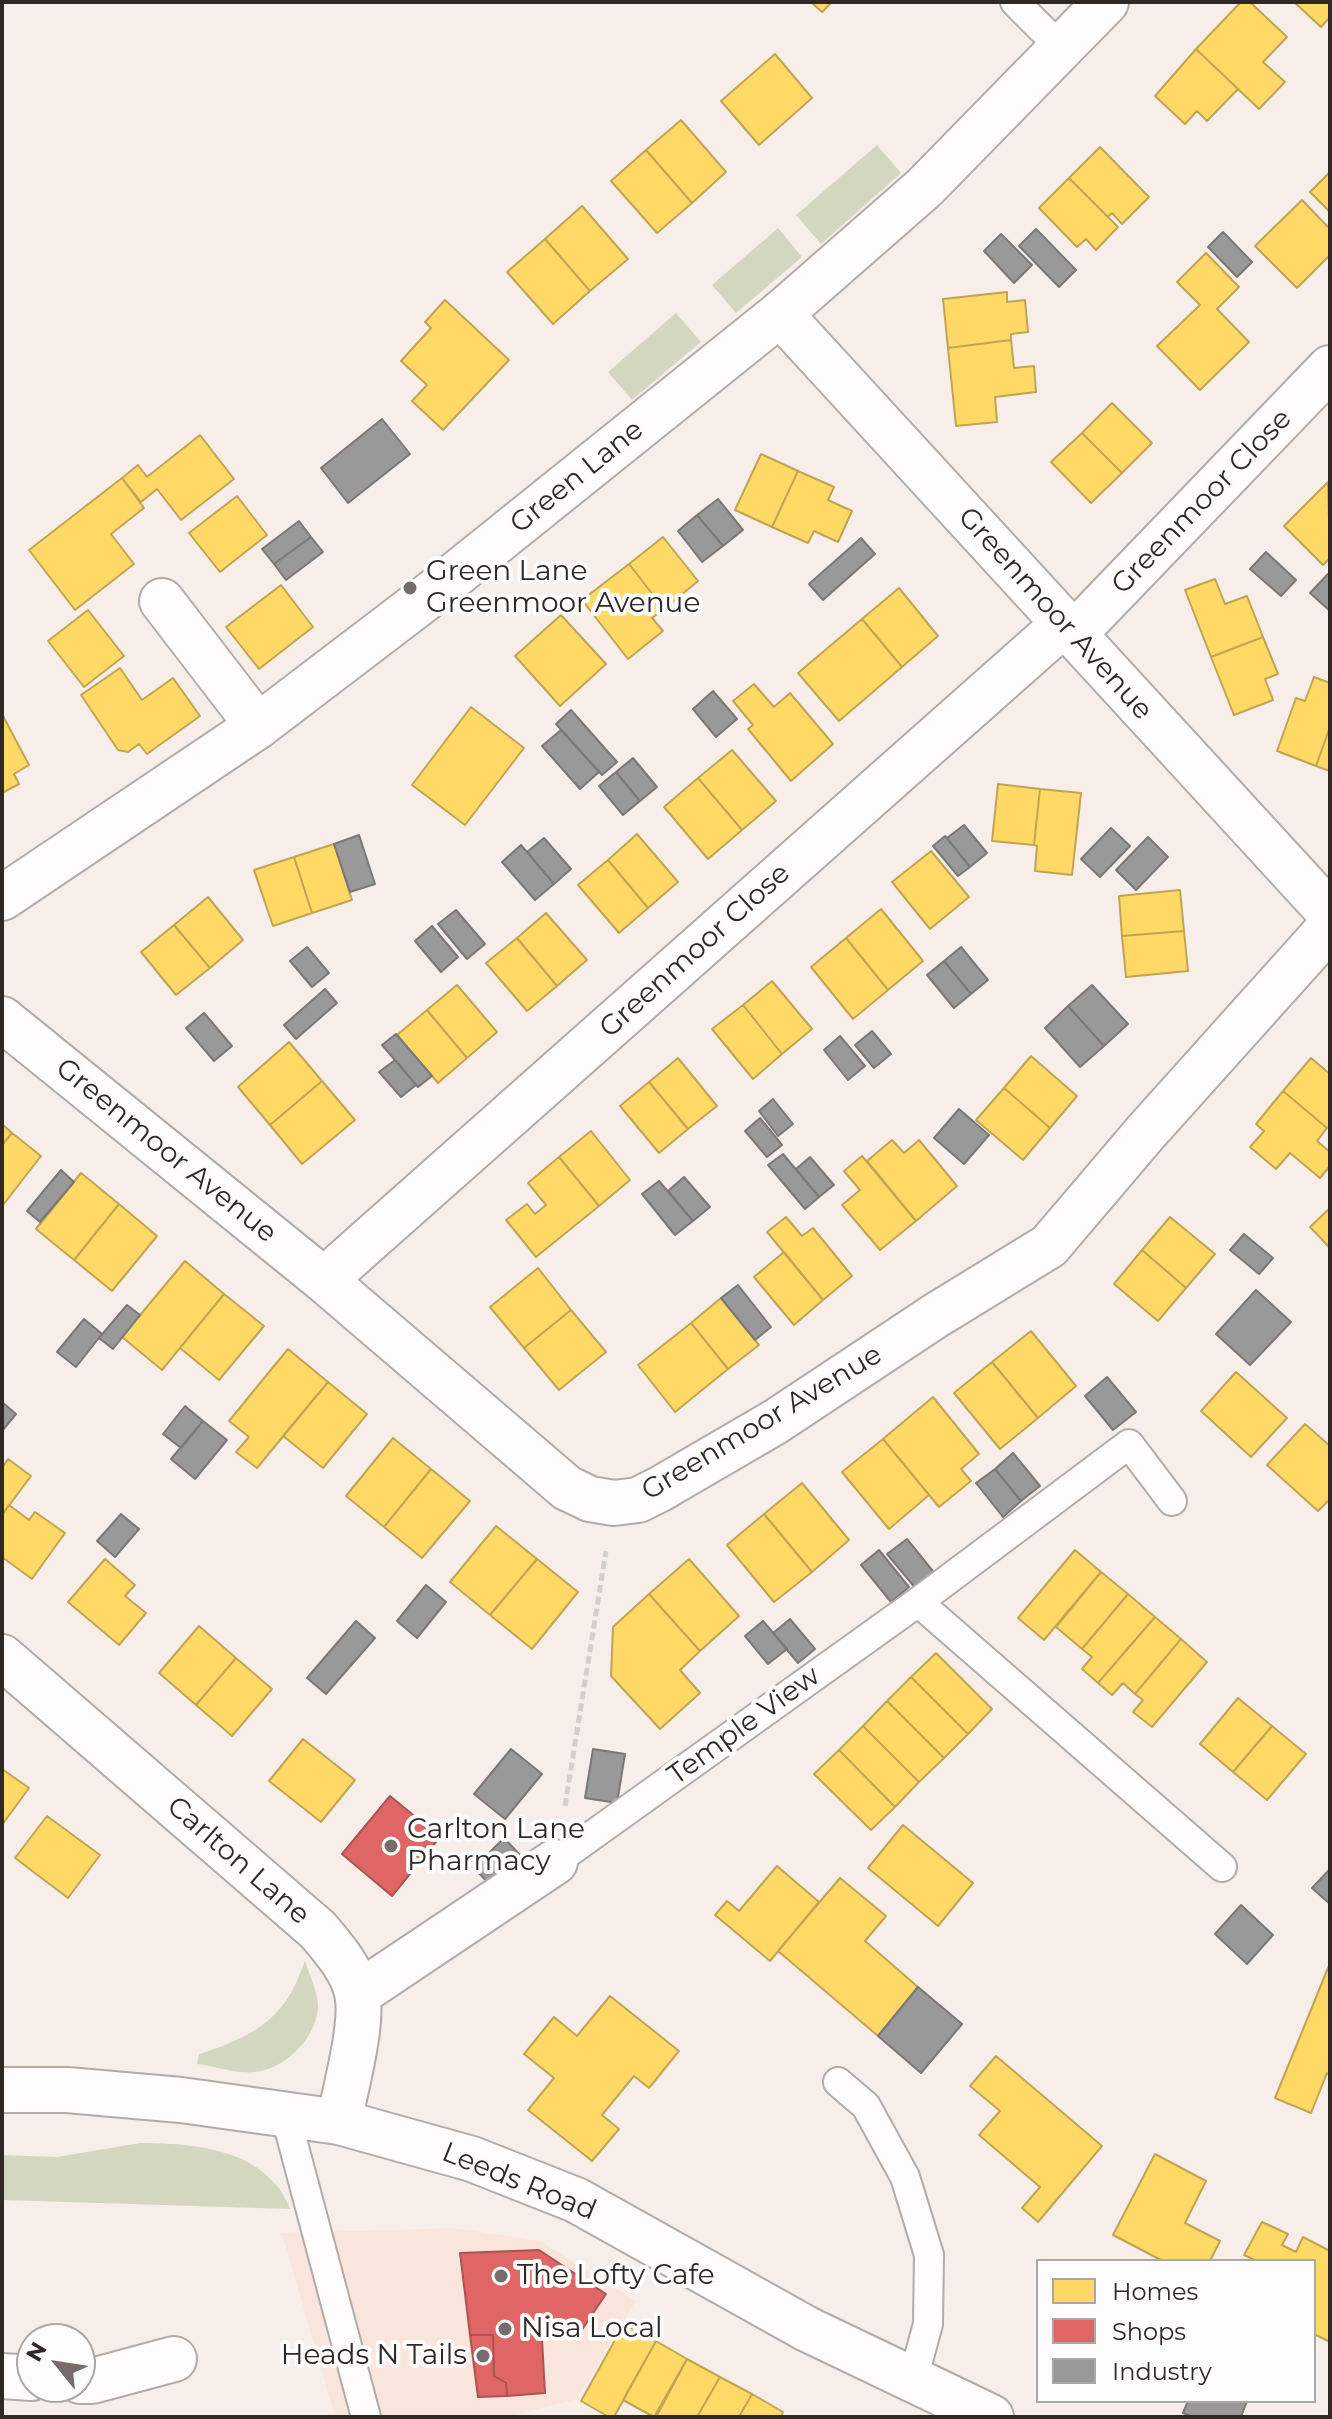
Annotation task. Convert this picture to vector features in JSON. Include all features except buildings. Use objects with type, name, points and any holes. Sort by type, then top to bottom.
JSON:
[{"type":"street","name":"Green Lane","points":[[2,898],[258,726],[442,586],[780,314],[924,188],[1106,2]]},
{"type":"street","name":"Greenmoor Avenue","points":[[780,314],[1330,913]]},
{"type":"street","name":"Greenmoor Close","points":[[324,1280],[1069,629],[1330,368]]},
{"type":"street","points":[[162,601],[258,726]]},
{"type":"street","name":"Greenmoor Avenue","points":[[2,1019],[324,1280],[567,1488],[590,1499],[614,1503],[638,1500],[660,1489],[775,1422],[935,1316],[1049,1246],[1146,1132],[1330,927]]},
{"type":"street","name":"Carlton Lane","points":[[2,1657],[318,1930],[343,1962],[358,1994],[356,2040],[339,2122]]},
{"type":"street","name":"Temple View","points":[[358,1994],[555,1862]]},
{"type":"street","name":"Leeds Road","points":[[2,2090],[67,2090],[166,2099],[339,2122],[472,2159],[576,2200],[807,2329],[991,2417]]},
{"type":"street","points":[[96,2380],[174,2359]]},
{"type":"lane","points":[[1015,2],[1062,49]]},
{"type":"lane","name":"Temple View","points":[[555,1862],[918,1602],[1129,1444],[1172,1501]]},
{"type":"lane","points":[[918,1602],[1222,1867]]},
{"type":"lane","points":[[838,2082],[866,2106],[905,2177],[929,2255],[928,2324],[913,2379]]},
{"type":"lane","points":[[286,2117],[366,2417]]},
{"type":"path","points":[[555,1862],[614,1503]]},
{"type":"shaded area","points":[[454,2228],[540,2241],[636,2301],[577,2399],[507,2417],[335,2417],[282,2233]]},
{"type":"green space","points":[[877,145],[901,173],[821,244],[796,215]]},
{"type":"green space","points":[[778,228],[802,257],[736,313],[712,285]]},
{"type":"green space","points":[[676,313],[701,342],[632,400],[608,372]]},
{"type":"green space","points":[[305,1961],[318,2004],[313,2028],[298,2049],[277,2065],[254,2072],[197,2064],[199,2054],[238,2040],[261,2026],[281,2008]]},
{"type":"green space","points":[[140,2143],[196,2146],[250,2163],[280,2189],[290,2209],[2,2200],[2,2155],[57,2157]]},
{"type":"place","name":"Green Lane Greenmoor Avenue","points":[[410,588]]},
{"type":"place","name":"Carlton Lane Pharmacy","points":[[391,1846]]},
{"type":"place","name":"The Lofty Cafe","points":[[501,2276]]},
{"type":"place","name":"Nisa Local","points":[[505,2329]]},
{"type":"place","name":"Heads N Tails","points":[[483,2356]]}]
